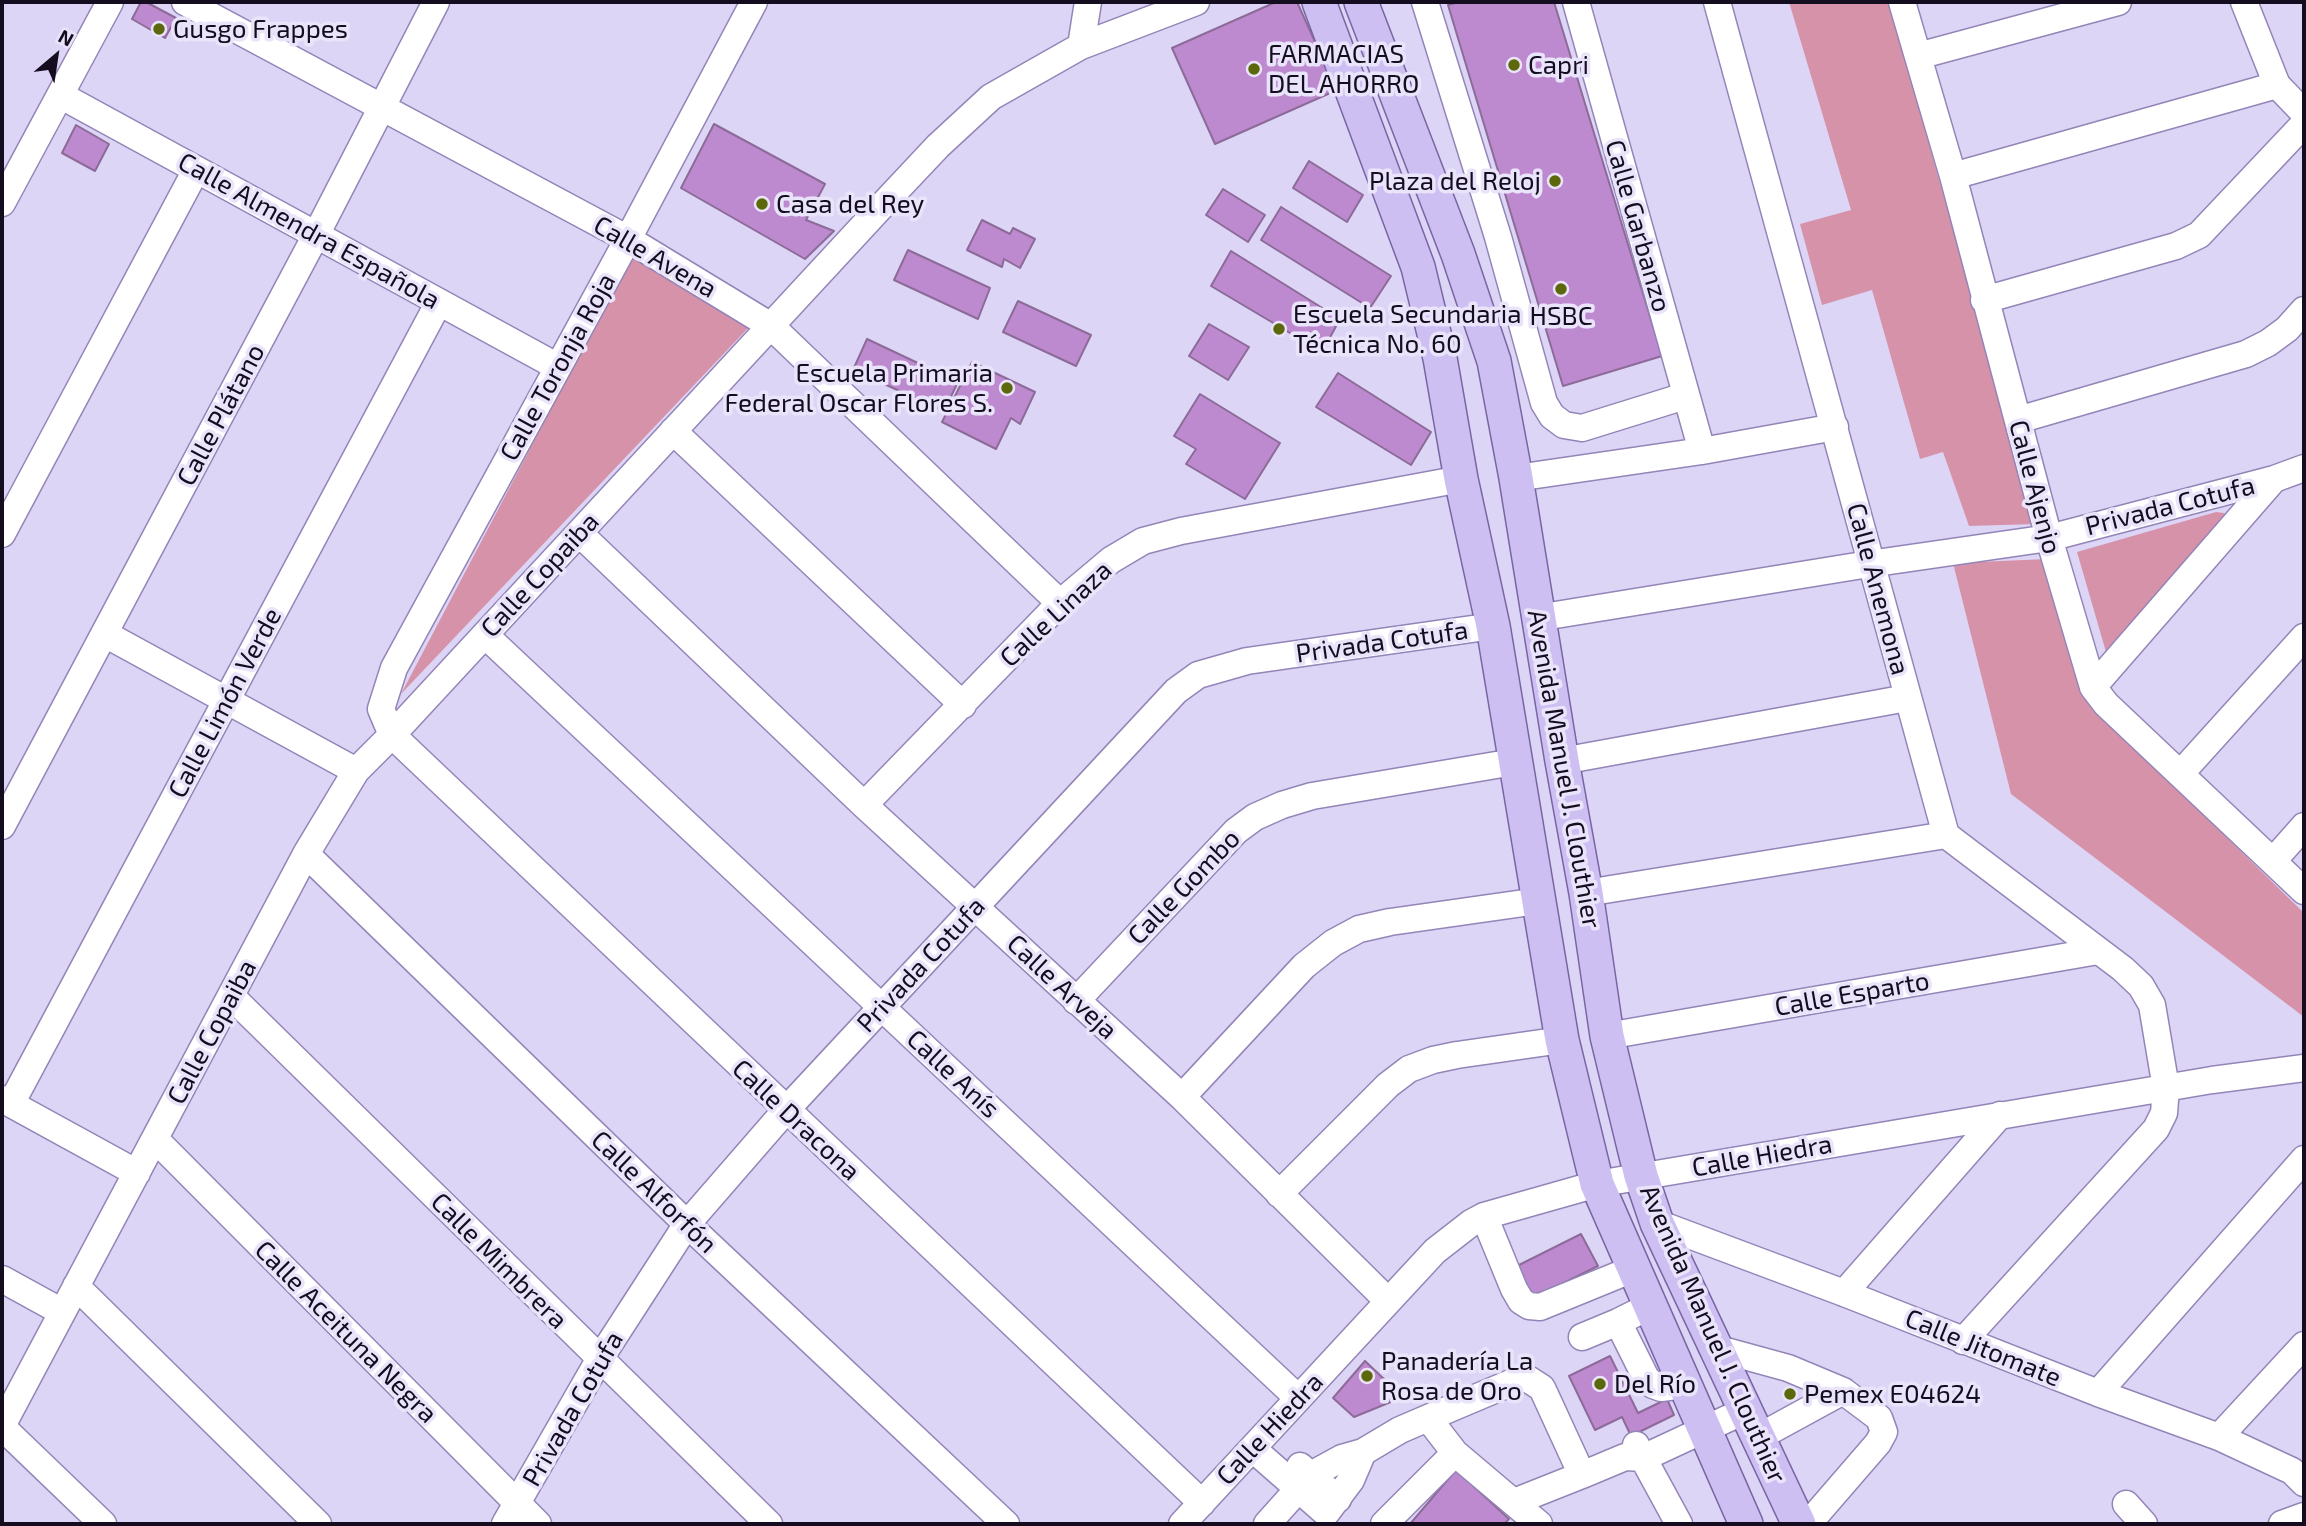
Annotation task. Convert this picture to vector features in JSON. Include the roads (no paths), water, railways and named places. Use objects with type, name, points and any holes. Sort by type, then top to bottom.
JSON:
[{"type":"main road","name":"Avenida Manuel J. Clouthier","points":[[1319,2],[1418,267],[1440,358],[1461,480],[1493,626],[1562,1040],[1597,1184],[1746,1524]]},
{"type":"main road","name":"Avenida Manuel J. Clouthier","points":[[1361,2],[1458,254],[1494,361],[1586,893],[1607,1036],[1641,1176],[1657,1223],[1799,1524]]},
{"type":"main road","points":[[1418,267],[1458,254]]},
{"type":"street","points":[[2,203],[12,161],[60,95],[110,2]]},
{"type":"street","name":"Calle Avena","points":[[185,2],[628,239],[771,326],[1060,603]]},
{"type":"street","name":"Calle Plátano","points":[[2,823],[316,235],[436,2]]},
{"type":"street","name":"Calle Toronja Roja","points":[[392,735],[381,709],[394,668],[754,2]]},
{"type":"street","points":[[1081,46],[1088,2]]},
{"type":"street","name":"Calle Copaiba","points":[[62,1312],[306,855],[356,771],[890,197],[938,146],[982,105],[991,97],[1081,46],[1196,2]]},
{"type":"street","points":[[1425,2],[1498,237],[1544,403],[1552,416],[1564,425],[1582,428],[1685,396]]},
{"type":"street","name":"Calle Garbanzo","points":[[1576,2],[1702,450]]},
{"type":"street","name":"Calle Anemona","points":[[1717,2],[1945,835]]},
{"type":"street","name":"Calle Ajenjo","points":[[1902,2],[1953,176],[2049,538],[2093,687],[2106,704],[2304,891]]},
{"type":"street","points":[[1918,56],[2118,2]]},
{"type":"street","points":[[2244,2],[2277,85],[2304,113]]},
{"type":"street","points":[[1953,176],[2277,85]]},
{"type":"street","name":"Calle Almendra Española","points":[[60,95],[558,367]]},
{"type":"street","points":[[1984,300],[2176,246],[2199,235],[2304,124]]},
{"type":"street","points":[[2,534],[196,170]]},
{"type":"street","points":[[1458,254],[1498,237]]},
{"type":"street","name":"Calle Limón Verde","points":[[6,1102],[226,701],[439,302]]},
{"type":"street","points":[[2018,419],[2246,354],[2287,329],[2304,310]]},
{"type":"street","points":[[1516,478],[1835,427]]},
{"type":"street","points":[[673,431],[963,705]]},
{"type":"street","name":"Privada Cotufa","points":[[1537,618],[2049,538],[2274,479],[2304,468]]},
{"type":"street","points":[[2093,687],[2274,479]]},
{"type":"street","name":"Calle Linaza","points":[[864,805],[1060,603],[1111,560],[1143,541],[1181,531],[1461,480]]},
{"type":"street","name":"Calle Arveja","points":[[579,533],[864,805],[1182,1097],[1388,1301]]},
{"type":"street","name":"Privada Cotufa","points":[[511,1514],[599,1360],[687,1224],[881,1006],[1176,691],[1198,675],[1247,661],[1493,626]]},
{"type":"street","points":[[105,634],[356,771]]},
{"type":"street","name":"Calle Anís","points":[[485,635],[1298,1398]]},
{"type":"street","points":[[2181,773],[2304,637]]},
{"type":"street","points":[[1562,761],[1907,698]]},
{"type":"street","name":"Calle Dracona","points":[[392,735],[1202,1503]]},
{"type":"street","name":"Calle Gombo","points":[[1076,1001],[1236,831],[1255,817],[1312,796],[1514,762]]},
{"type":"street","points":[[2273,861],[2304,826]]},
{"type":"street","points":[[1586,893],[1945,835],[2123,969],[2141,986],[2152,1004],[2166,1088],[2164,1113],[2156,1129],[1964,1341]]},
{"type":"street","name":"Calle Alforfón","points":[[306,855],[687,1224],[1006,1524]]},
{"type":"street","points":[[1182,1097],[1304,966],[1333,943],[1359,929],[1390,922],[1538,901]]},
{"type":"street","name":"Calle Esparto","points":[[1607,1036],[2098,951]]},
{"type":"street","name":"Calle Mimbrera","points":[[231,996],[769,1524]]},
{"type":"street","points":[[1279,1194],[1388,1085],[1409,1069],[1457,1055],[1562,1040]]},
{"type":"street","name":"Calle Hiedra","points":[[1182,1524],[1435,1251],[1484,1216],[1597,1184],[1641,1176],[2000,1115],[2304,1068]]},
{"type":"street","points":[[6,1102],[137,1173]]},
{"type":"street","points":[[1844,1293],[2000,1115]]},
{"type":"street","name":"Calle Aceituna Negra","points":[[155,1139],[511,1514],[538,1524]]},
{"type":"street","points":[[2098,1393],[2304,1159]]},
{"type":"street","points":[[1484,1216],[1514,1289],[1521,1301],[1529,1306],[1540,1307],[1633,1269]]},
{"type":"street","name":"Calle Jitomate","points":[[1657,1223],[2219,1437],[2292,1471],[2304,1483]]},
{"type":"street","points":[[2,1279],[62,1312],[2,1427],[103,1524]]},
{"type":"street","points":[[76,1286],[318,1524]]},
{"type":"street","points":[[1581,1337],[1650,1306]]},
{"type":"street","points":[[1618,1322],[1646,1378],[1661,1388],[1684,1385]]},
{"type":"street","points":[[2219,1437],[2304,1345]]},
{"type":"street","points":[[1715,1348],[1788,1368],[1843,1391],[1879,1418],[1884,1432],[1867,1457],[1808,1524]]},
{"type":"street","points":[[1267,1524],[1305,1482],[1342,1458],[1363,1452],[1400,1430],[1520,1379],[1528,1379],[1542,1388],[1582,1475]]},
{"type":"street","points":[[1514,1502],[1701,1424],[1747,1416],[1843,1391]]},
{"type":"street","points":[[1428,1418],[1455,1453],[1539,1524]]},
{"type":"street","points":[[1259,1442],[1305,1482],[1327,1512],[1356,1470],[1363,1452]]},
{"type":"street","points":[[1384,1524],[1455,1453]]},
{"type":"street","points":[[1634,1453],[1679,1524]]},
{"type":"street","points":[[2126,1504],[2144,1524]]},
{"type":"street","points":[[2282,1524],[2304,1516]]},
{"type":"place","name":"Gusgo Frappes","points":[[159,29]]},
{"type":"place","name":"Capri","points":[[1514,65]]},
{"type":"place","name":"FARMACIAS DEL AHORRO","points":[[1254,69]]},
{"type":"place","name":"Plaza del Reloj","points":[[1555,181]]},
{"type":"place","name":"Casa del Rey","points":[[762,204]]},
{"type":"place","name":"HSBC","points":[[1561,289]]},
{"type":"place","name":"Escuela Secundaria Técnica No. 60","points":[[1279,329]]},
{"type":"place","name":"Escuela Primaria Federal Oscar Flores S.","points":[[1007,388]]},
{"type":"place","name":"Panadería La Rosa de Oro","points":[[1367,1376]]},
{"type":"place","name":"Del Río","points":[[1600,1384]]},
{"type":"place","name":"Pemex E04624","points":[[1790,1394]]}]
